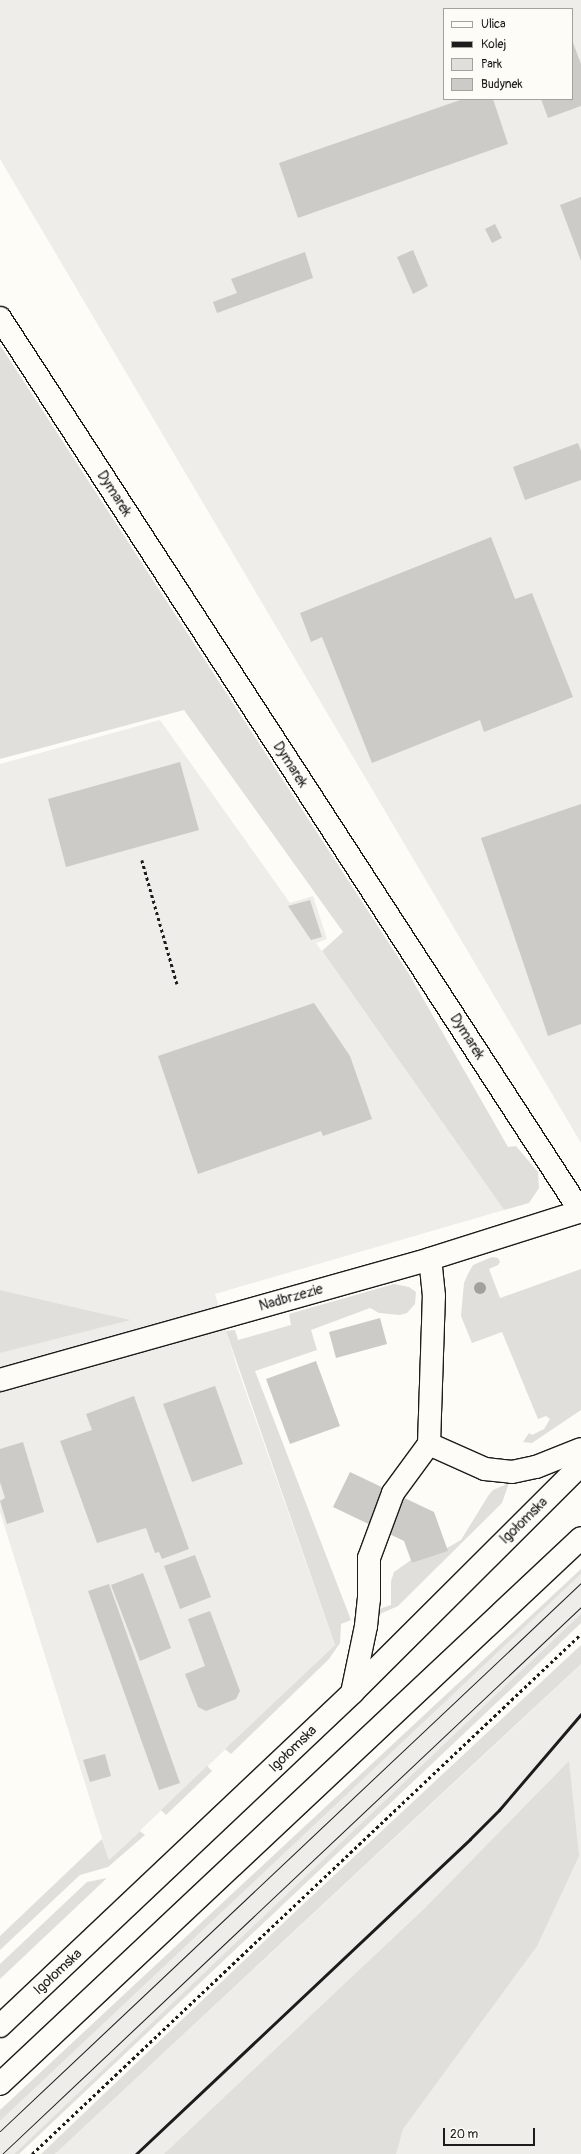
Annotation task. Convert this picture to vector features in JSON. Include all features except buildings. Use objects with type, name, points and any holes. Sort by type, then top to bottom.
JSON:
[{"type":"street","name":"Dymarek","points":[[0,318],[581,1211]]},
{"type":"street","name":"Nadbrzezie","points":[[0,1380],[430,1259],[581,1211]]},
{"type":"street","points":[[352,1693],[366,1626],[369,1599],[369,1558],[393,1492],[429,1444],[434,1296],[430,1259]]},
{"type":"street","points":[[429,1444],[485,1469],[512,1472],[536,1467],[581,1449]]},
{"type":"street","name":"Igołomska","points":[[0,2026],[352,1693],[581,1466]]},
{"type":"street","points":[[0,2084],[581,1538]]},
{"type":"path","points":[[142,860],[177,984]]},
{"type":"path","points":[[32,2154],[581,1634]]},
{"type":"shaded area","points":[[0,0],[581,0],[581,1143],[0,159]]},
{"type":"shaded area","points":[[160,720],[290,903],[313,896],[327,939],[316,943],[504,1210],[215,1294],[237,1367],[335,1645],[109,1860],[0,1512],[0,1353],[130,1320],[0,1290],[0,764]]},
{"type":"shaded area","points":[[581,1574],[581,1615],[14,2154],[0,2154],[0,2121]]},
{"type":"shaded area","points":[[581,1664],[581,2154],[55,2154],[497,1743]]},
{"type":"green space","points":[[0,345],[409,974],[508,1147],[516,1146],[538,1172],[539,1188],[529,1203],[504,1210],[322,951],[343,932],[184,710],[0,759]]},
{"type":"green space","points":[[492,1257],[498,1258],[500,1262],[498,1265],[489,1269],[500,1298],[581,1269],[581,1410],[532,1443],[523,1442],[529,1433],[532,1435],[544,1429],[550,1419],[546,1416],[538,1419],[502,1332],[472,1343],[461,1316],[464,1283],[468,1274],[473,1265]]},
{"type":"green space","points":[[394,1284],[409,1287],[416,1292],[415,1304],[407,1313],[400,1315],[379,1313],[370,1308],[311,1330],[317,1350],[255,1371],[351,1620],[341,1624],[340,1643],[329,1659],[231,1754],[225,1749],[335,1645],[226,1331],[235,1330],[238,1340],[291,1325],[289,1314]]},
{"type":"green space","points":[[0,1290],[91,1311],[131,1320],[0,1353]]},
{"type":"green space","points":[[509,1483],[502,1503],[398,1606],[380,1614],[379,1609],[391,1605],[391,1581],[394,1572],[411,1560],[412,1563],[447,1551],[447,1548],[461,1540],[493,1490]]},
{"type":"green space","points":[[581,1569],[581,1574],[0,2121],[0,2110]]},
{"type":"green space","points":[[581,1614],[581,1623],[19,2154],[14,2154]]},
{"type":"green space","points":[[581,1645],[581,1664],[55,2154],[41,2154],[297,1910]]},
{"type":"green space","points":[[569,1761],[579,1856],[537,1946],[403,2129],[396,2154],[164,2154],[425,1908]]},
{"type":"green space","points":[[207,1766],[212,1771],[166,1815],[161,1810]]},
{"type":"green space","points":[[140,1831],[145,1835],[108,1867],[80,1875],[0,1950],[0,1936],[102,1839],[109,1860]]},
{"type":"green space","points":[[107,1878],[0,1979],[0,1964],[87,1882]]},
{"type":"tram line","points":[[0,2131],[581,1583]]},
{"type":"tram line","points":[[2,2154],[581,1607]]},
{"type":"railway","points":[[136,2154],[470,1839],[499,1810],[581,1714]]}]
